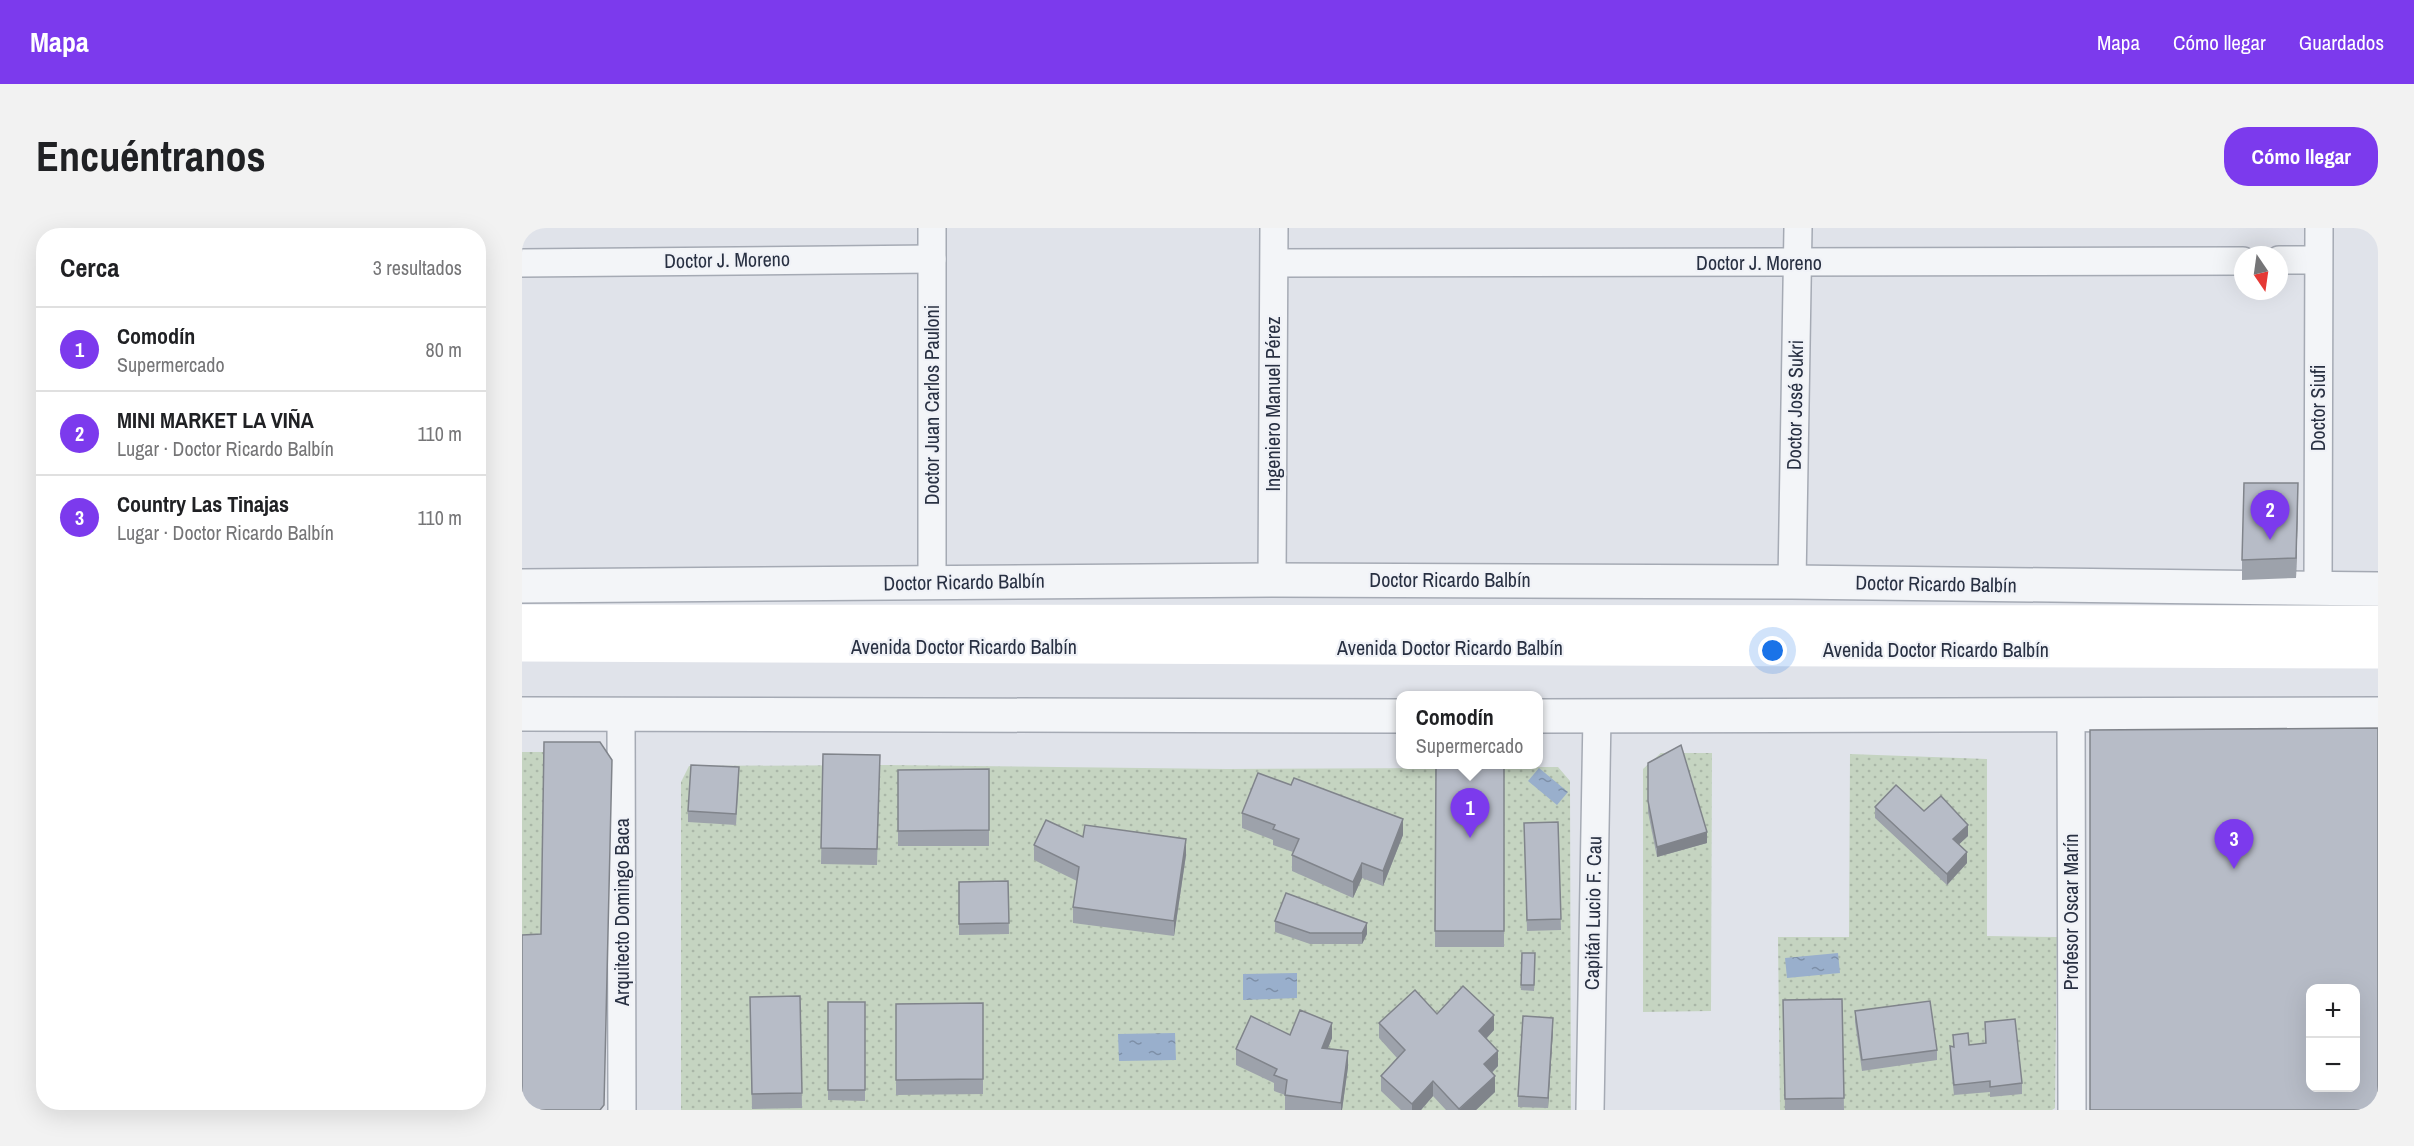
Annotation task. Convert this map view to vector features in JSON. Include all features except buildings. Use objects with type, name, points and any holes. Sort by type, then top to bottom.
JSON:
[{"type":"main road","name":"Avenida Doctor Ricardo Balbín","points":[[522,621],[2378,622]]},
{"type":"main road","name":"Avenida Doctor Ricardo Balbín","points":[[522,645],[2378,652]]},
{"type":"street","name":"Doctor Juan Carlos Pauloni","points":[[932,228],[932,583]]},
{"type":"street","name":"Ingeniero Manuel Pérez","points":[[1272,580],[1274,228]]},
{"type":"street","name":"Doctor José Sukri","points":[[1792,582],[1797,228]]},
{"type":"street","name":"Doctor Siufi","points":[[2318,589],[2319,228]]},
{"type":"street","name":"Doctor J. Moreno","points":[[522,263],[932,259]]},
{"type":"street","points":[[2288,260],[2318,260]]},
{"type":"street","name":"Doctor J. Moreno","points":[[1275,263],[2234,261]]},
{"type":"street","name":"Doctor Ricardo Balbín","points":[[522,586],[1272,580],[1792,582],[2378,589]]},
{"type":"street","points":[[522,714],[1396,716]]},
{"type":"street","name":"Arquitecto Domingo Baca","points":[[621,714],[622,1110]]},
{"type":"street","points":[[1543,716],[2071,715],[2320,724],[2378,714]]},
{"type":"street","name":"Profesor Oscar Marín","points":[[2071,715],[2072,1110]]},
{"type":"street","name":"Capitán Lucio F. Cau","points":[[1590,1110],[1597,717]]},
{"type":"green space","points":[[522,752],[544,752],[541,945],[522,946]]},
{"type":"green space","points":[[1661,753],[1712,753],[1711,1011],[1643,1012],[1643,769]]},
{"type":"green space","points":[[1850,754],[1987,759],[1987,936],[2057,937],[2055,1108],[2052,1110],[1780,1110],[1778,937],[1849,937]]},
{"type":"green space","points":[[689,766],[1436,769],[1504,946],[1504,769],[1558,767],[1570,781],[1571,1110],[681,1110],[681,782]]},
{"type":"water","points":[[1540,769],[1568,792],[1557,805],[1528,781]]},
{"type":"water","points":[[1838,953],[1840,973],[1787,978],[1785,958]]},
{"type":"water","points":[[1297,973],[1297,998],[1243,1000],[1243,974]]},
{"type":"water","points":[[1175,1033],[1176,1060],[1119,1061],[1118,1034]]},
{"type":"place","name":"MINI MARKET LA VIÑA","points":[[2270,540]]},
{"type":"place","name":"Comodín","points":[[1470,838]]},
{"type":"place","name":"Country Las Tinajas","points":[[2234,869]]}]
